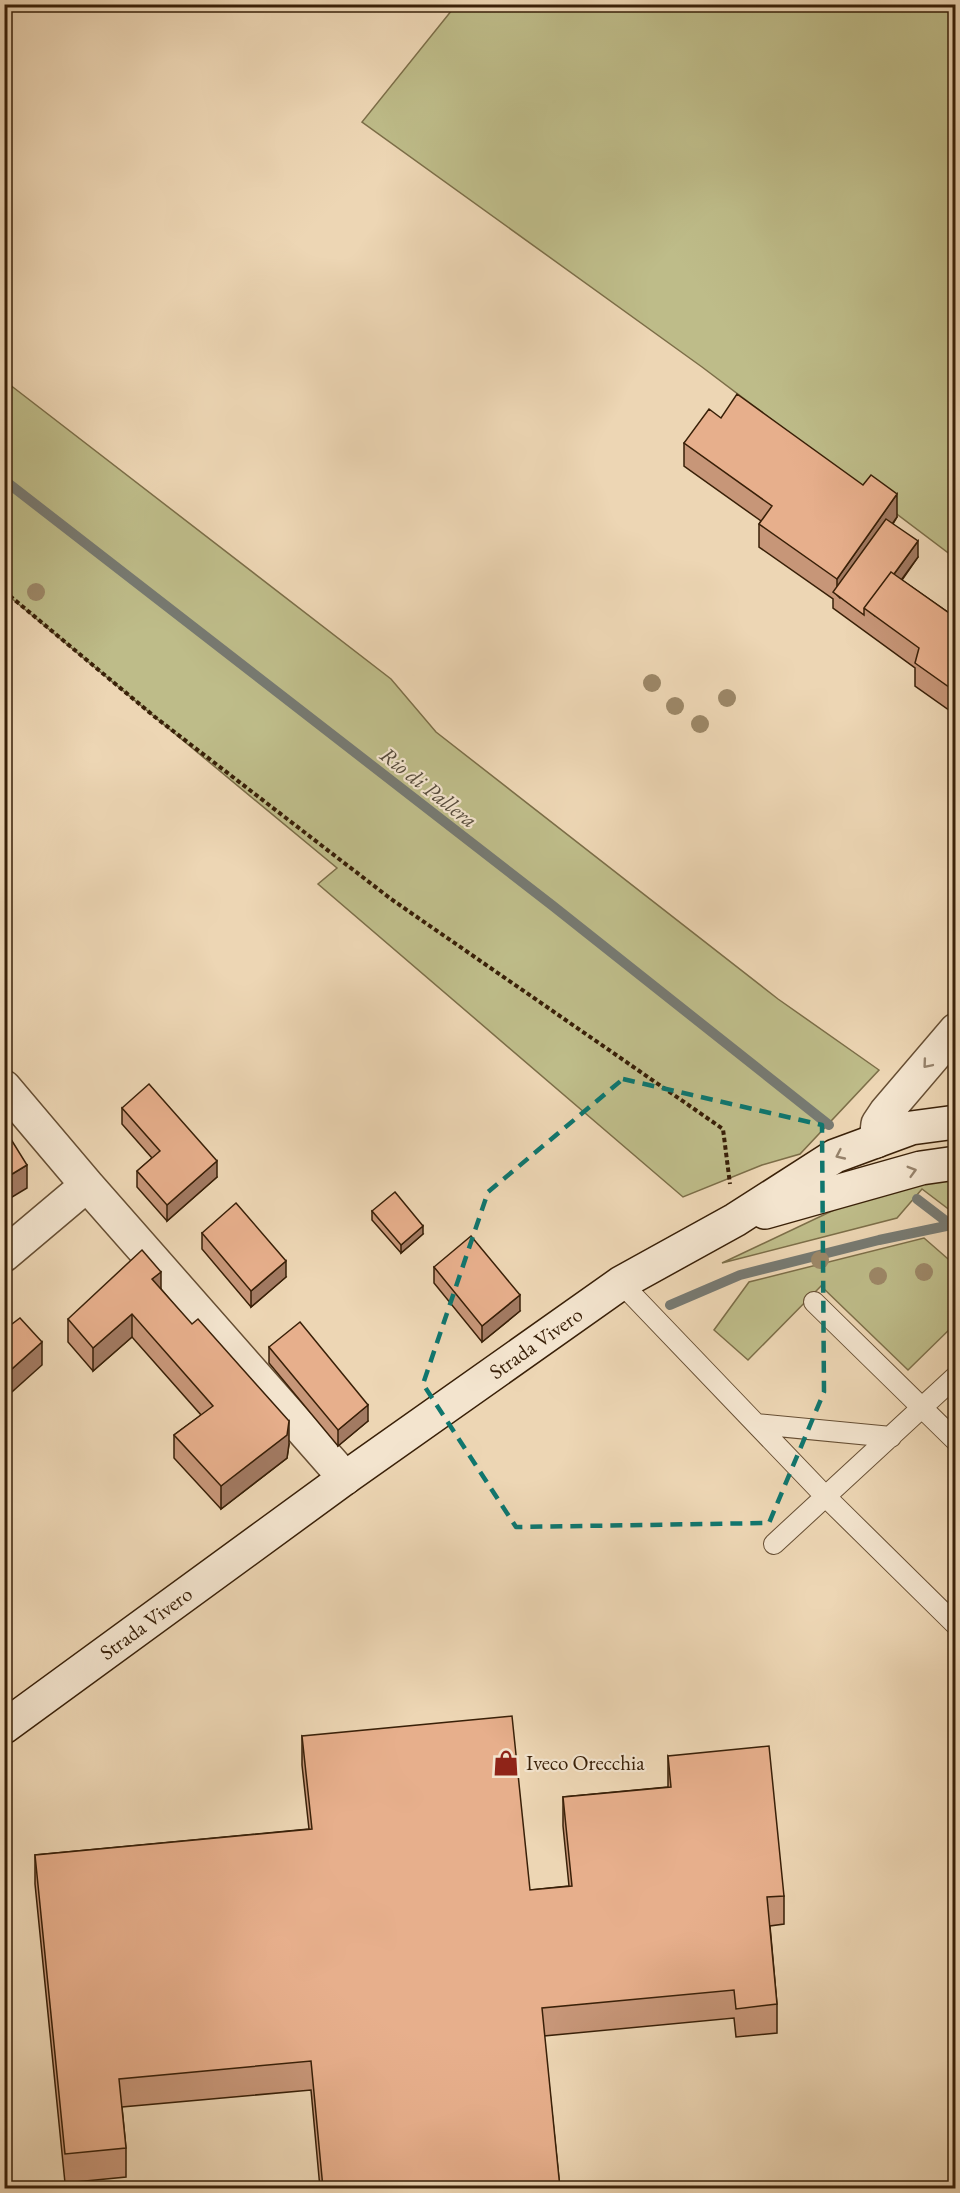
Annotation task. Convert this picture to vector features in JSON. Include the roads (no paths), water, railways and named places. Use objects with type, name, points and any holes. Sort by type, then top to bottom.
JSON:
[{"type":"street","points":[[876,1141],[878,1124],[886,1112],[956,1030]]},
{"type":"street","points":[[4,1087],[87,1185],[345,1478]]},
{"type":"street","name":"Strada Vivero","points":[[4,1727],[345,1478],[621,1282],[735,1220],[835,1156],[911,1128],[956,1122]]},
{"type":"street","name":"Strada Vivero","points":[[735,1220],[921,1168],[956,1163]]},
{"type":"street","points":[[4,1255],[87,1185]]},
{"type":"lane","points":[[621,1282],[826,1497],[956,1625]]},
{"type":"lane","points":[[814,1302],[956,1442]]},
{"type":"lane","points":[[774,1544],[956,1376]]},
{"type":"lane","points":[[756,1424],[891,1437]]},
{"type":"waterway","name":"Rio di Pallera","points":[[4,480],[553,906],[829,1125]]},
{"type":"waterway","name":"Rio di Pallera","points":[[917,1199],[955,1228]]},
{"type":"waterway","points":[[670,1305],[740,1275],[879,1240],[951,1225]]},
{"type":"place","name":"Iveco Orecchia","points":[[506,1763]]}]
